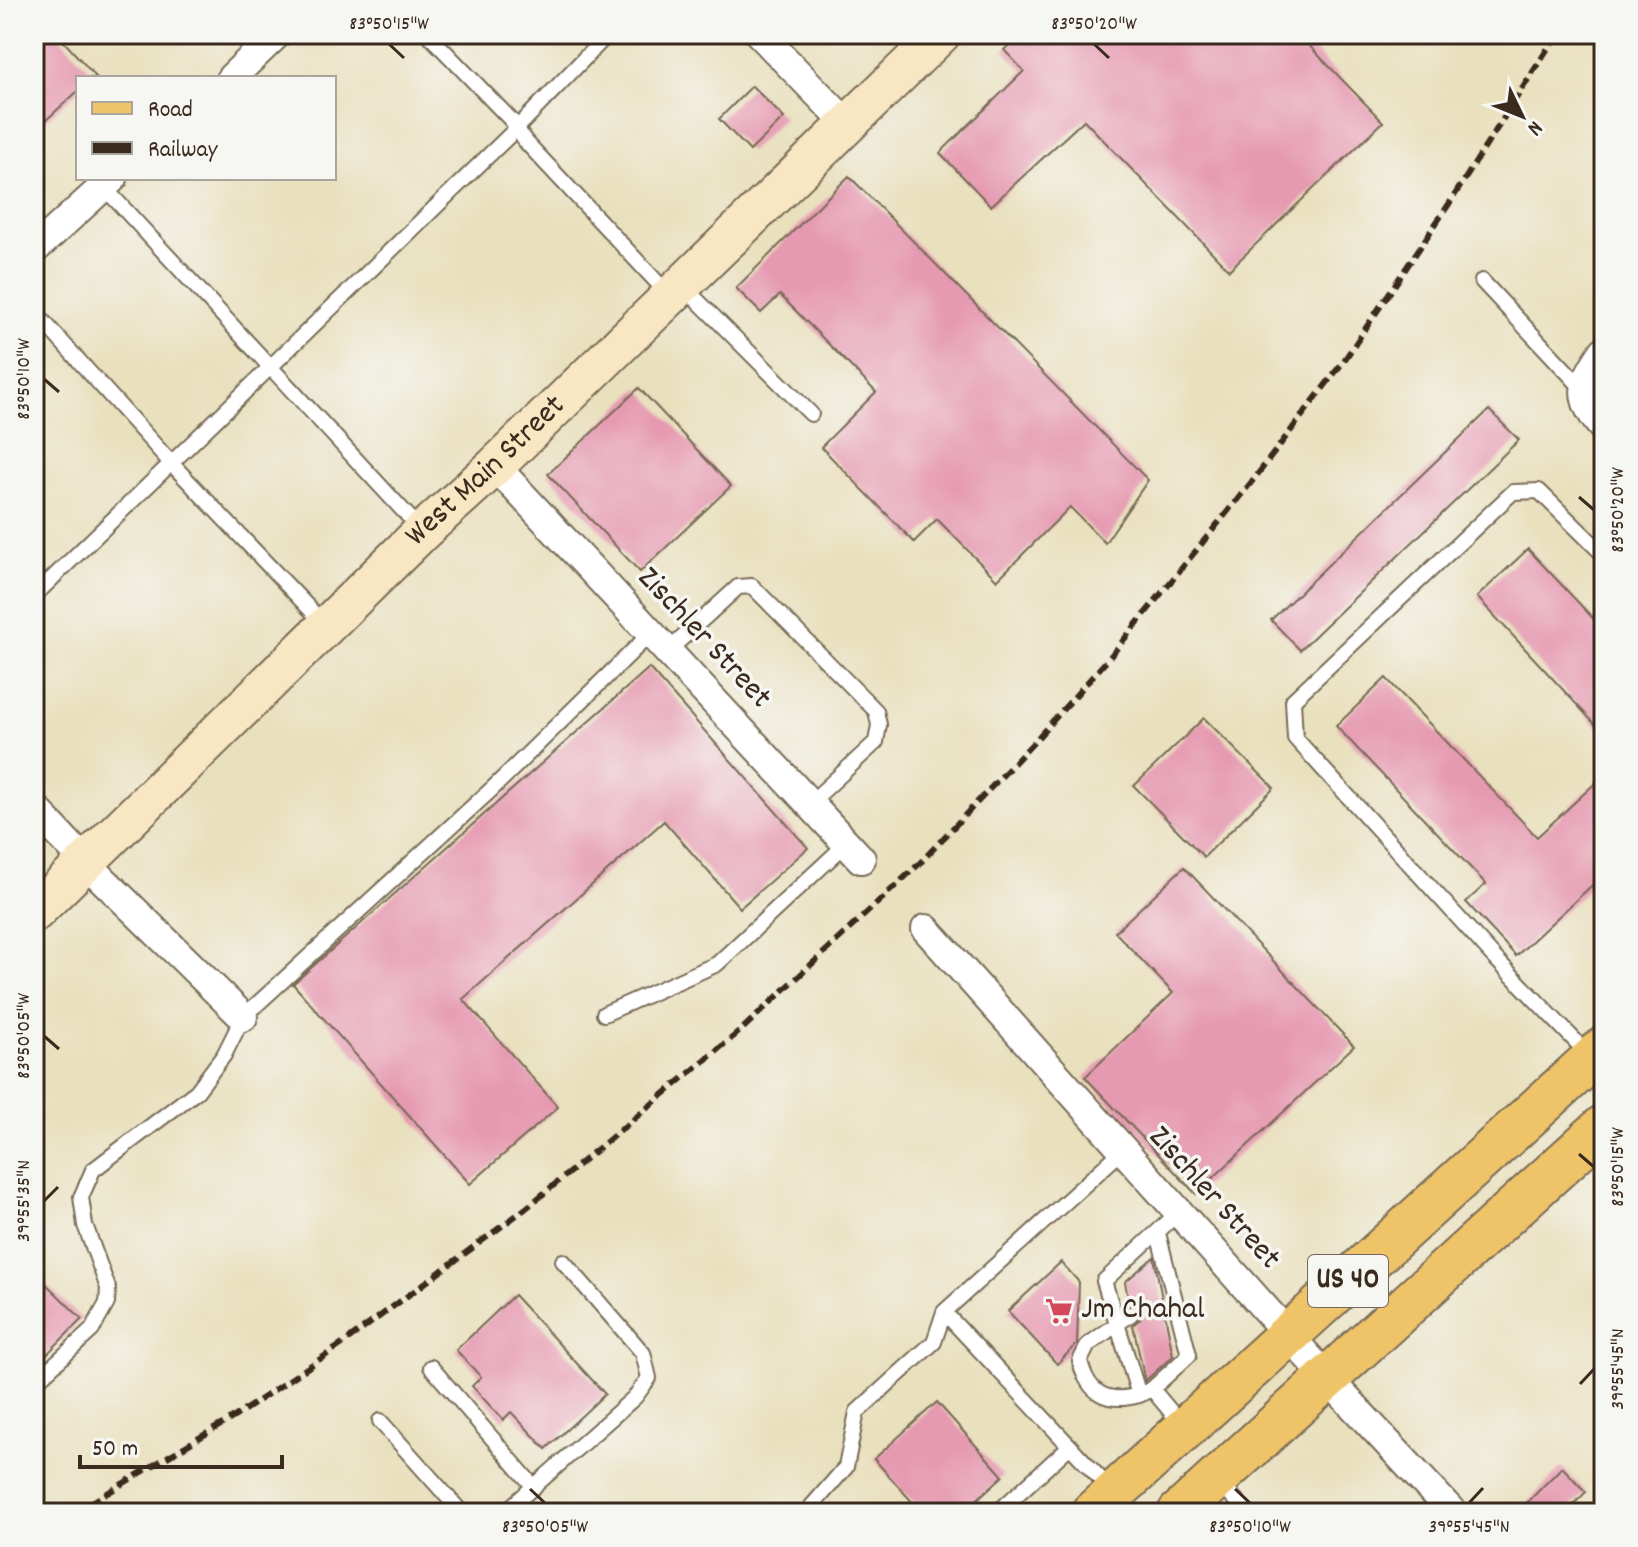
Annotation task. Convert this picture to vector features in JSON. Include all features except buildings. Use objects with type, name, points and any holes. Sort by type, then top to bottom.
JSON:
[{"type":"main road","name":"US 40","points":[[1103,1503],[1598,1053]]},
{"type":"main road","name":"US 40","points":[[1179,1513],[1604,1126]]},
{"type":"street","points":[[233,76],[277,34]]},
{"type":"street","points":[[760,34],[847,124]]},
{"type":"street","name":"West Main Street","points":[[34,913],[422,532],[495,466],[941,34]]},
{"type":"street","points":[[34,250],[108,182]]},
{"type":"street","points":[[1604,351],[1589,374],[1584,390],[1586,402],[1604,429]]},
{"type":"street","name":"Zischler Street","points":[[495,466],[854,851]]},
{"type":"street","points":[[34,807],[86,863],[243,1017]]},
{"type":"street","name":"Zischler Street","points":[[926,929],[1327,1378],[1453,1513]]},
{"type":"lane","points":[[428,34],[517,128],[535,152],[676,291],[811,414]]},
{"type":"lane","points":[[34,596],[517,128],[608,34]]},
{"type":"lane","points":[[108,182],[270,367],[422,532]]},
{"type":"lane","points":[[1482,281],[1584,390]]},
{"type":"lane","points":[[34,311],[171,463],[326,626]]},
{"type":"lane","points":[[1598,1053],[1494,957],[1295,738],[1293,700],[1513,492],[1539,491],[1604,555]]},
{"type":"lane","points":[[34,1383],[92,1330],[107,1303],[108,1288],[85,1225],[81,1197],[93,1170],[197,1091],[224,1055],[243,1017],[493,788],[659,642],[738,587],[752,586],[876,711],[879,725],[876,742],[809,804]]},
{"type":"lane","points":[[604,1014],[717,964],[854,851]]},
{"type":"lane","points":[[809,1513],[846,1467],[857,1412],[934,1342],[944,1312],[1123,1150]]},
{"type":"lane","points":[[1179,1212],[1104,1281],[1117,1325],[1133,1357],[1145,1392],[1185,1429]]},
{"type":"lane","points":[[1131,1314],[1088,1345],[1080,1361],[1089,1384],[1100,1394],[1115,1400],[1145,1392],[1189,1355],[1180,1319],[1166,1286],[1158,1233]]},
{"type":"lane","points":[[504,1513],[635,1397],[649,1378],[643,1353],[563,1261]]},
{"type":"lane","points":[[944,1312],[1070,1446],[1103,1503]]},
{"type":"lane","points":[[1168,1329],[1180,1319]]},
{"type":"lane","points":[[431,1367],[534,1487]]},
{"type":"lane","points":[[380,1421],[462,1513]]},
{"type":"lane","points":[[997,1513],[1070,1446]]},
{"type":"lane","points":[[1216,1479],[1248,1513]]},
{"type":"railway","points":[[74,1513],[234,1417],[341,1345],[525,1209],[739,1032],[919,864],[1109,658],[1254,479],[1343,362],[1449,204],[1557,34]]},
{"type":"place","name":"Jm Chahal","points":[[1059,1311]]}]
